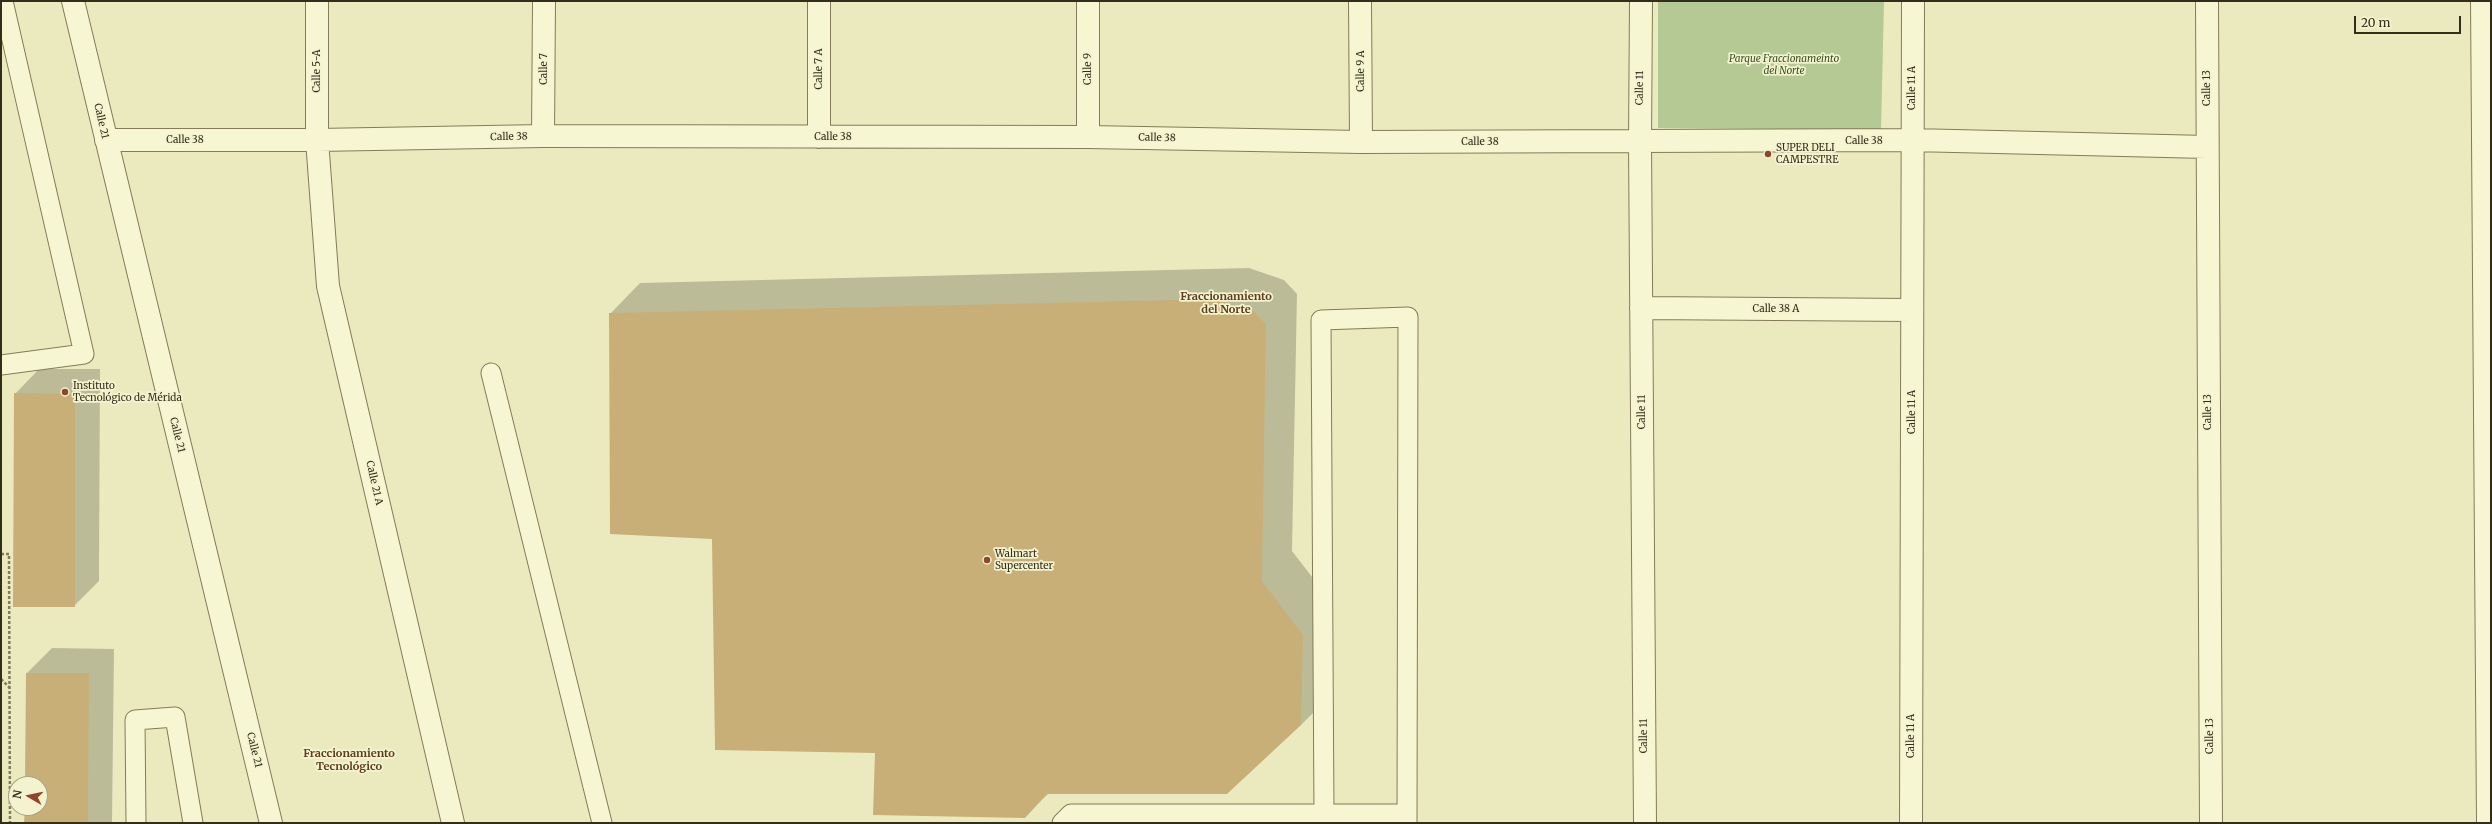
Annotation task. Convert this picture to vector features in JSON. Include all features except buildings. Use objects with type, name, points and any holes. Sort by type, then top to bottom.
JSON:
[{"type":"street","name":"Calle 21","points":[[73,1],[271,823]]},
{"type":"street","name":"Calle 5-A","points":[[317,1],[317,140]]},
{"type":"street","name":"Calle 7","points":[[543,136],[544,1]]},
{"type":"street","name":"Calle 7 A","points":[[819,1],[819,138]]},
{"type":"street","name":"Calle 9","points":[[1088,1],[1088,137]]},
{"type":"street","name":"Calle 9 A","points":[[1360,1],[1361,142]]},
{"type":"street","name":"Calle 11","points":[[1641,1],[1640,142],[1645,823]]},
{"type":"street","name":"Calle 11 A","points":[[1911,823],[1913,1]]},
{"type":"street","name":"Calle 13","points":[[2207,1],[2211,823]]},
{"type":"street","points":[[2482,1],[2488,823]]},
{"type":"street","name":"Calle 38","points":[[106,140],[317,140],[543,136],[819,138],[1088,137],[1361,142],[1912,140],[2207,147]]},
{"type":"street","name":"Calle 21 A","points":[[317,140],[328,286],[453,823]]},
{"type":"street","name":"Calle 38 A","points":[[1641,308],[1912,310]]},
{"type":"lane","points":[[1,365],[84,354],[3,1]]},
{"type":"lane","points":[[1062,823],[1071,814],[1153,818],[1324,814],[1407,819],[1408,317],[1321,320],[1324,814]]},
{"type":"lane","points":[[491,373],[602,823]]},
{"type":"lane","points":[[136,823],[135,720],[175,717],[193,823]]},
{"type":"path","points":[[1,554],[9,554],[10,823]]},
{"type":"path","points":[[1,679],[10,688]]},
{"type":"green space","name":"Parque Fraccionameinto del Norte","points":[[1658,1],[1884,1],[1881,130],[1658,128]]},
{"type":"place","name":"SUPER DELI CAMPESTRE","points":[[1768,154]]},
{"type":"place","name":"Instituto Tecnológico de Mérida","points":[[65,392]]},
{"type":"place","name":"Walmart Supercenter","points":[[987,560]]},
{"type":"district","name":"Fraccionamiento del Norte","points":[[1226,303]]},
{"type":"district","name":"Fraccionamiento Tecnológico","points":[[349,760]]}]
